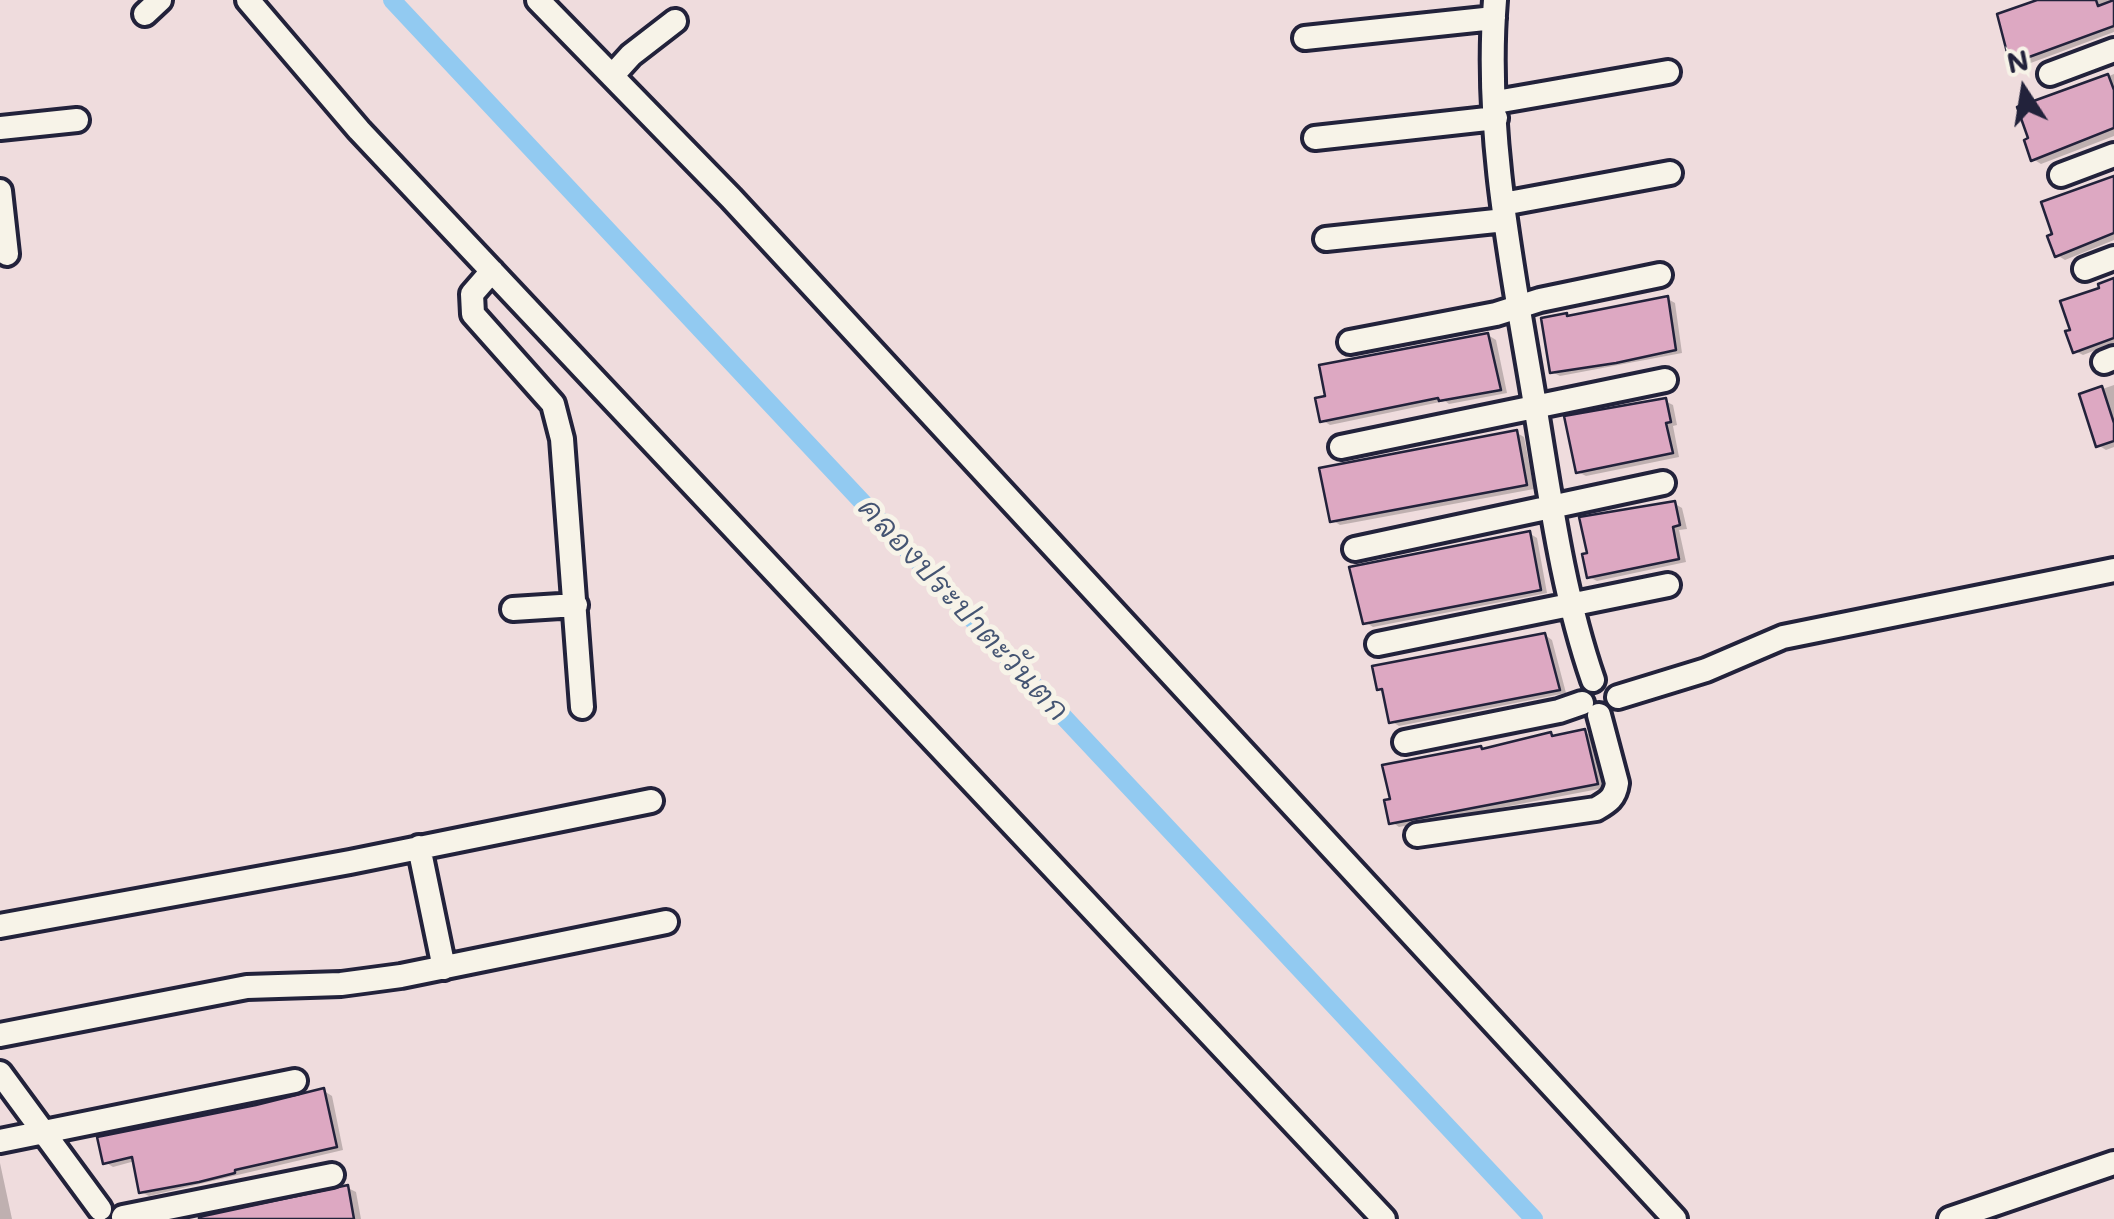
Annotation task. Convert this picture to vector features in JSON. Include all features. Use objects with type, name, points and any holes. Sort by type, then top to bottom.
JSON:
[{"type":"street","points":[[248,0],[358,130],[1384,1219]]},
{"type":"street","points":[[538,0],[731,198],[1675,1219]]},
{"type":"street","points":[[1305,38],[1494,9],[1504,212],[1518,307],[1570,606],[1593,680]]},
{"type":"street","points":[[612,76],[630,55],[675,20]]},
{"type":"street","points":[[2050,74],[2114,50]]},
{"type":"street","points":[[1315,138],[1496,110],[1668,72]]},
{"type":"street","points":[[0,128],[77,120]]},
{"type":"street","points":[[2062,176],[2114,155]]},
{"type":"street","points":[[1326,240],[1504,212],[1670,172]]},
{"type":"street","points":[[0,190],[6,254]]},
{"type":"street","points":[[2085,269],[2114,258]]},
{"type":"street","points":[[492,271],[472,294],[473,314],[545,393],[558,415],[582,707]]},
{"type":"street","points":[[1350,342],[1496,314],[1660,275]]},
{"type":"street","points":[[1341,447],[1665,380]]},
{"type":"street","points":[[1355,549],[1663,484]]},
{"type":"street","points":[[1405,742],[1591,709],[1612,710],[1618,698],[1706,670],[1783,637],[2114,570]]},
{"type":"street","points":[[1378,644],[1668,584]]},
{"type":"street","points":[[513,609],[576,605]]},
{"type":"street","points":[[1418,835],[1596,809],[1609,802],[1617,784],[1583,690],[1593,680],[1607,680],[1613,684],[1618,698]]},
{"type":"street","points":[[0,926],[194,892],[650,800]]},
{"type":"street","points":[[418,847],[444,968]]},
{"type":"street","points":[[0,1035],[247,987],[354,983],[444,968],[666,922]]},
{"type":"street","points":[[0,1073],[45,1131],[96,1214],[113,1208],[123,1218],[332,1176]]},
{"type":"street","points":[[0,1141],[295,1081]]},
{"type":"street","points":[[1950,1219],[2114,1162]]},
{"type":"building","points":[[2037,0],[2096,0],[2098,6],[2114,0],[2114,26],[2010,64],[1997,14]]},
{"type":"building","points":[[2108,74],[2114,90],[2114,128],[2031,161],[2017,107]]},
{"type":"building","points":[[2114,176],[2114,233],[2055,257],[2041,202]]},
{"type":"building","points":[[2114,278],[2114,338],[2073,353],[2060,301],[2099,288],[2098,284]]},
{"type":"building","points":[[1668,296],[1676,350],[1550,373],[1541,318]]},
{"type":"building","points":[[1488,333],[1501,390],[1439,401],[1438,398],[1320,422],[1315,398],[1325,396],[1319,365]]},
{"type":"building","points":[[2102,386],[2114,423],[2114,441],[2096,447],[2079,394]]},
{"type":"building","points":[[1666,398],[1671,422],[1666,423],[1673,453],[1576,473],[1564,416]]},
{"type":"building","points":[[1517,430],[1527,485],[1330,522],[1319,468]]},
{"type":"building","points":[[1675,501],[1680,525],[1673,527],[1679,559],[1587,578],[1582,554],[1587,553],[1579,517]]},
{"type":"building","points":[[1530,531],[1541,590],[1363,624],[1349,567]]},
{"type":"building","points":[[1545,633],[1560,690],[1389,723],[1382,689],[1377,690],[1372,666]]},
{"type":"building","points":[[1585,729],[1598,784],[1389,824],[1384,800],[1390,799],[1382,765]]},
{"type":"building","points":[[324,1088],[337,1147],[139,1193],[132,1157],[103,1164],[97,1137]]},
{"type":"building","points":[[348,1185],[354,1219],[199,1219],[199,1217]]},
{"type":"waterway","name":"คลองประปาตะวันตก","points":[[392,0],[1534,1219]]}]
